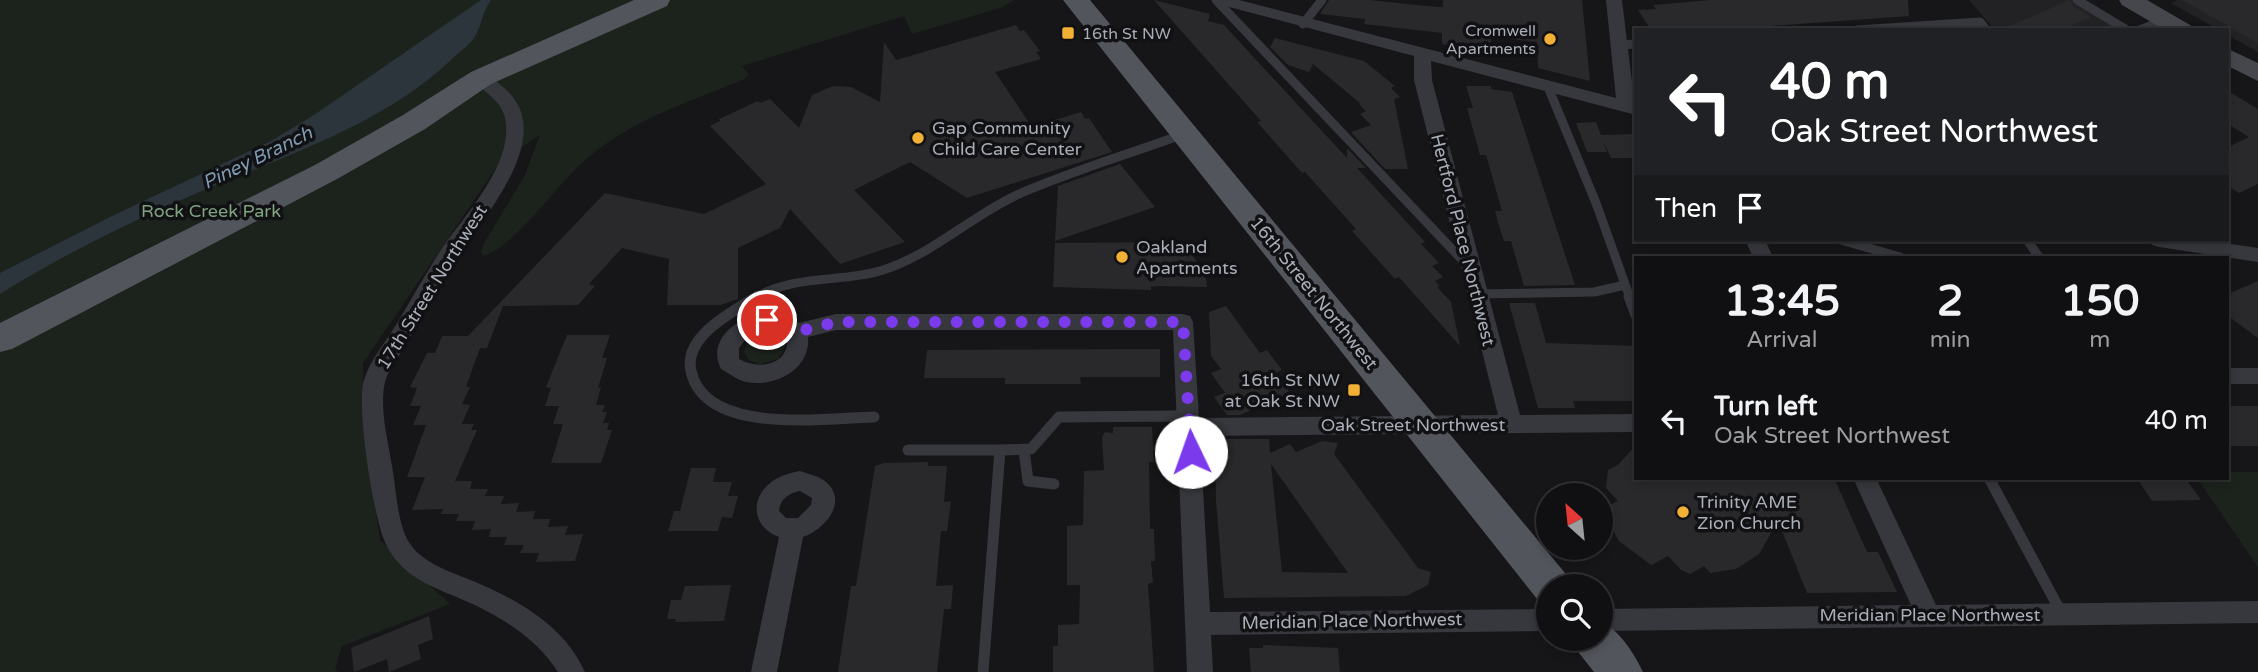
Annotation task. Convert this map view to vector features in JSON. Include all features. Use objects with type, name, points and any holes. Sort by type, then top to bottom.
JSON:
[{"type":"main road","points":[[0,339],[326,172],[414,122],[481,78],[657,0]]},
{"type":"main road","name":"16th Street Northwest","points":[[1076,0],[1541,574]]},
{"type":"main road","points":[[2131,0],[2173,25]]},
{"type":"main road","points":[[1604,651],[1621,672]]},
{"type":"street","points":[[1218,0],[1631,108],[1628,44],[1614,0]]},
{"type":"street","name":"Hertford Place Northwest","points":[[1422,55],[1423,80],[1468,267],[1511,424]]},
{"type":"street","name":"17th Street Northwest","points":[[481,78],[502,92],[513,113],[515,136],[509,161],[500,179],[449,253],[373,385],[391,526],[394,540],[411,562],[531,623],[556,647],[572,672]]},
{"type":"street","points":[[2172,242],[2258,255]]},
{"type":"street","points":[[796,332],[836,322],[1183,322],[1200,672]]},
{"type":"street","points":[[2229,376],[2258,376]]},
{"type":"street","name":"Oak Street Northwest","points":[[1190,427],[1634,423]]},
{"type":"street","points":[[1865,480],[1928,615]]},
{"type":"street","points":[[764,672],[792,530]]},
{"type":"street","name":"Meridian Place Northwest","points":[[1613,620],[2258,612]]},
{"type":"street","name":"Meridian Place Northwest","points":[[1198,624],[1536,620]]},
{"type":"lane","points":[[1218,0],[1468,267]]},
{"type":"lane","points":[[1303,24],[1322,0]]},
{"type":"lane","points":[[2077,0],[2124,28]]},
{"type":"lane","points":[[1888,28],[1980,22],[1984,28]]},
{"type":"lane","points":[[2153,28],[2173,25]]},
{"type":"lane","points":[[1548,87],[1596,203],[1634,310]]},
{"type":"lane","points":[[874,417],[766,419],[726,411],[710,403],[694,386],[689,363],[693,350],[713,324],[763,293],[794,281],[845,279],[888,268],[934,247],[1017,195],[1184,134]]},
{"type":"lane","points":[[1846,242],[1871,253],[1893,256]]},
{"type":"lane","points":[[1476,294],[1594,292],[1625,285]]},
{"type":"lane","points":[[908,450],[1031,449],[1059,417],[1176,416],[1190,427]]},
{"type":"lane","points":[[983,672],[1000,450]]},
{"type":"lane","points":[[1024,450],[1028,481],[1055,484]]},
{"type":"lane","points":[[1990,480],[2062,614]]},
{"type":"shaded area","points":[[1969,0],[2072,0],[2120,28],[1993,28]]},
{"type":"shaded area","points":[[2177,0],[2258,0],[2258,52],[2229,36],[2229,28],[2215,28],[2171,3]]},
{"type":"green space","name":"Rock Creek Park","points":[[0,0],[1014,0],[1003,7],[912,34],[904,16],[742,66],[749,75],[743,80],[640,123],[602,146],[574,171],[522,228],[496,250],[483,256],[481,251],[486,240],[525,175],[540,135],[500,162],[363,363],[364,437],[380,540],[450,604],[342,646],[335,669],[338,672],[0,672]]},
{"type":"green space","points":[[763,333],[779,335],[786,345],[778,359],[760,364],[749,360],[744,352],[747,343]]},
{"type":"green space","points":[[2229,472],[2258,472],[2258,567],[2198,480],[2229,480]]},
{"type":"water","name":"Piney Branch","points":[[481,0],[491,0],[472,41],[421,85],[389,106],[319,142],[129,224],[0,294],[0,273],[112,216],[271,141],[314,115]]},
{"type":"building","points":[[1154,0],[1210,14],[1208,21],[1224,25],[1347,158],[1347,148],[1366,168],[1357,168],[1425,242],[1421,244],[1439,263],[1432,266],[1443,277],[1435,281],[1451,302],[1460,346],[1399,277],[1395,279],[1352,231],[1356,229],[1257,122],[1261,121]]},
{"type":"building","name":"Cromwell Apartments","points":[[1329,0],[1369,0],[1443,7],[1443,0],[1582,0],[1590,81],[1538,68],[1537,42],[1491,37],[1491,56],[1442,44],[1442,33],[1364,24],[1365,19],[1320,14]]},
{"type":"building","points":[[1711,0],[1908,0],[1909,16],[1744,28],[1650,28],[1638,10],[1656,9],[1653,5]]},
{"type":"building","points":[[2070,0],[2073,6],[2091,17],[2066,28],[2005,28]]},
{"type":"building","points":[[2182,0],[2258,0],[2258,43]]},
{"type":"building","points":[[1016,25],[1020,31],[1024,30],[1040,51],[1036,52],[1041,59],[995,72],[1032,127],[1081,112],[1085,119],[1089,118],[1112,152],[967,198],[910,162],[854,190],[905,242],[840,264],[790,209],[780,228],[738,248],[738,299],[720,305],[667,305],[669,259],[622,248],[589,284],[595,286],[578,305],[503,306],[487,348],[480,348],[466,387],[470,387],[462,404],[470,405],[462,424],[474,424],[471,430],[477,430],[455,481],[472,481],[470,489],[488,489],[485,496],[504,496],[501,504],[519,503],[516,512],[535,511],[533,519],[550,519],[548,527],[568,526],[565,535],[583,534],[575,561],[536,562],[539,553],[520,553],[524,545],[504,545],[507,537],[489,537],[491,529],[472,530],[475,521],[456,521],[459,514],[441,514],[443,509],[412,510],[425,477],[407,477],[426,425],[413,425],[421,406],[410,406],[417,388],[410,387],[427,353],[435,353],[442,336],[468,336],[605,193],[704,214],[766,184],[710,126],[720,121],[719,119],[758,101],[760,103],[770,99],[799,128],[812,95],[833,86],[851,87],[880,102],[884,42],[896,60]]},
{"type":"building","points":[[1275,38],[1364,61],[1395,86],[1391,88],[1400,97],[1394,99],[1408,169],[1385,169],[1351,132],[1371,125],[1360,114],[1366,111],[1360,103],[1313,64],[1309,72],[1288,65],[1270,47]]},
{"type":"building","points":[[1466,86],[1491,86],[1491,89],[1512,92],[1575,285],[1524,286],[1511,241],[1504,241],[1499,226],[1495,211],[1502,211],[1486,155],[1480,155],[1467,108],[1473,108]]},
{"type":"building","points":[[2229,92],[2258,109],[2258,184],[2239,193],[2229,187],[2229,147],[2249,137],[2229,125]]},
{"type":"building","points":[[1596,122],[1601,135],[1634,134],[1634,158],[1611,158],[1603,141],[1607,152],[1587,152],[1576,123]]},
{"type":"building","points":[[1120,164],[1155,207],[1055,241],[1058,186]]},
{"type":"building","name":"Oakland Apartments","points":[[1182,242],[1205,272],[1207,287],[1158,286],[1151,287],[1151,290],[1053,287],[1055,243]]},
{"type":"building","points":[[2258,281],[2258,338],[2229,317],[2229,294]]},
{"type":"building","points":[[1509,303],[1535,303],[1546,343],[1634,346],[1634,401],[1573,401],[1575,408],[1538,408]]},
{"type":"building","points":[[1226,306],[1260,353],[1267,350],[1282,370],[1275,373],[1290,393],[1240,415],[1227,415],[1214,397],[1225,393],[1211,373],[1221,369],[1211,356],[1209,312]]},
{"type":"building","points":[[567,335],[610,335],[602,358],[607,358],[596,405],[605,405],[602,412],[607,412],[603,423],[609,423],[607,430],[612,430],[601,463],[551,463],[563,424],[553,424],[559,406],[545,406],[551,388],[546,387]]},
{"type":"building","points":[[1160,349],[1160,377],[1080,377],[1081,384],[1005,384],[1005,378],[924,378],[927,350]]},
{"type":"building","points":[[2229,406],[2258,406],[2258,446],[2229,446]]},
{"type":"building","points":[[1113,427],[1152,427],[1154,462],[1149,462],[1150,529],[1154,529],[1155,561],[1151,561],[1153,582],[1148,584],[1154,672],[1053,672],[1053,646],[1058,646],[1058,625],[1079,624],[1080,585],[1067,585],[1067,526],[1083,525],[1084,471],[1104,470],[1102,437],[1105,432],[1113,433]]},
{"type":"building","points":[[1215,439],[1269,439],[1270,453],[1290,444],[1296,452],[1322,441],[1338,443],[1334,454],[1418,568],[1431,572],[1428,585],[1406,596],[1224,598],[1216,501]],"holes":[[[1271,464],[1348,573],[1282,572]]]},
{"type":"building","points":[[1634,447],[1634,480],[1835,480],[1867,552],[1878,552],[1897,592],[1807,593],[1778,521],[1759,554],[1736,569],[1710,573],[1704,566],[1690,574],[1681,570],[1668,556],[1651,565],[1619,541],[1614,532],[1614,503],[1618,501],[1614,497],[1614,483],[1607,483],[1608,470],[1618,465]]},
{"type":"building","points":[[928,462],[928,466],[947,466],[944,502],[951,501],[947,531],[941,531],[936,586],[953,585],[951,609],[944,609],[937,672],[838,672],[851,586],[856,586],[875,466],[884,463]]},
{"type":"building","points":[[691,468],[716,468],[713,482],[732,482],[728,496],[738,496],[732,518],[722,517],[718,531],[668,531],[674,511],[680,511]]},
{"type":"building","points":[[2138,480],[2186,480],[2201,500],[2152,501]]},
{"type":"building","points":[[731,585],[724,621],[675,622],[676,619],[667,619],[671,600],[681,600],[685,586]]},
{"type":"building","points":[[429,616],[433,639],[418,645],[421,659],[389,672],[387,659],[354,672],[351,648]]},
{"type":"building","points":[[1263,645],[1338,648],[1340,672],[1251,672],[1249,648],[1263,648]]},
{"type":"place","name":"16th St NW","points":[[1068,33]]},
{"type":"place","name":"Cromwell Apartments","points":[[1550,39]]},
{"type":"place","name":"Gap Community Child Care Center","points":[[918,138]]},
{"type":"place","name":"Oakland Apartments","points":[[1122,257]]},
{"type":"place","name":"16th St NW at Oak St NW","points":[[1354,390]]},
{"type":"place","name":"Trinity AME Zion Church","points":[[1683,512]]},
{"type":"route","points":[[767,320],[789,325],[796,332],[836,322],[1183,322],[1191,452]]}]
